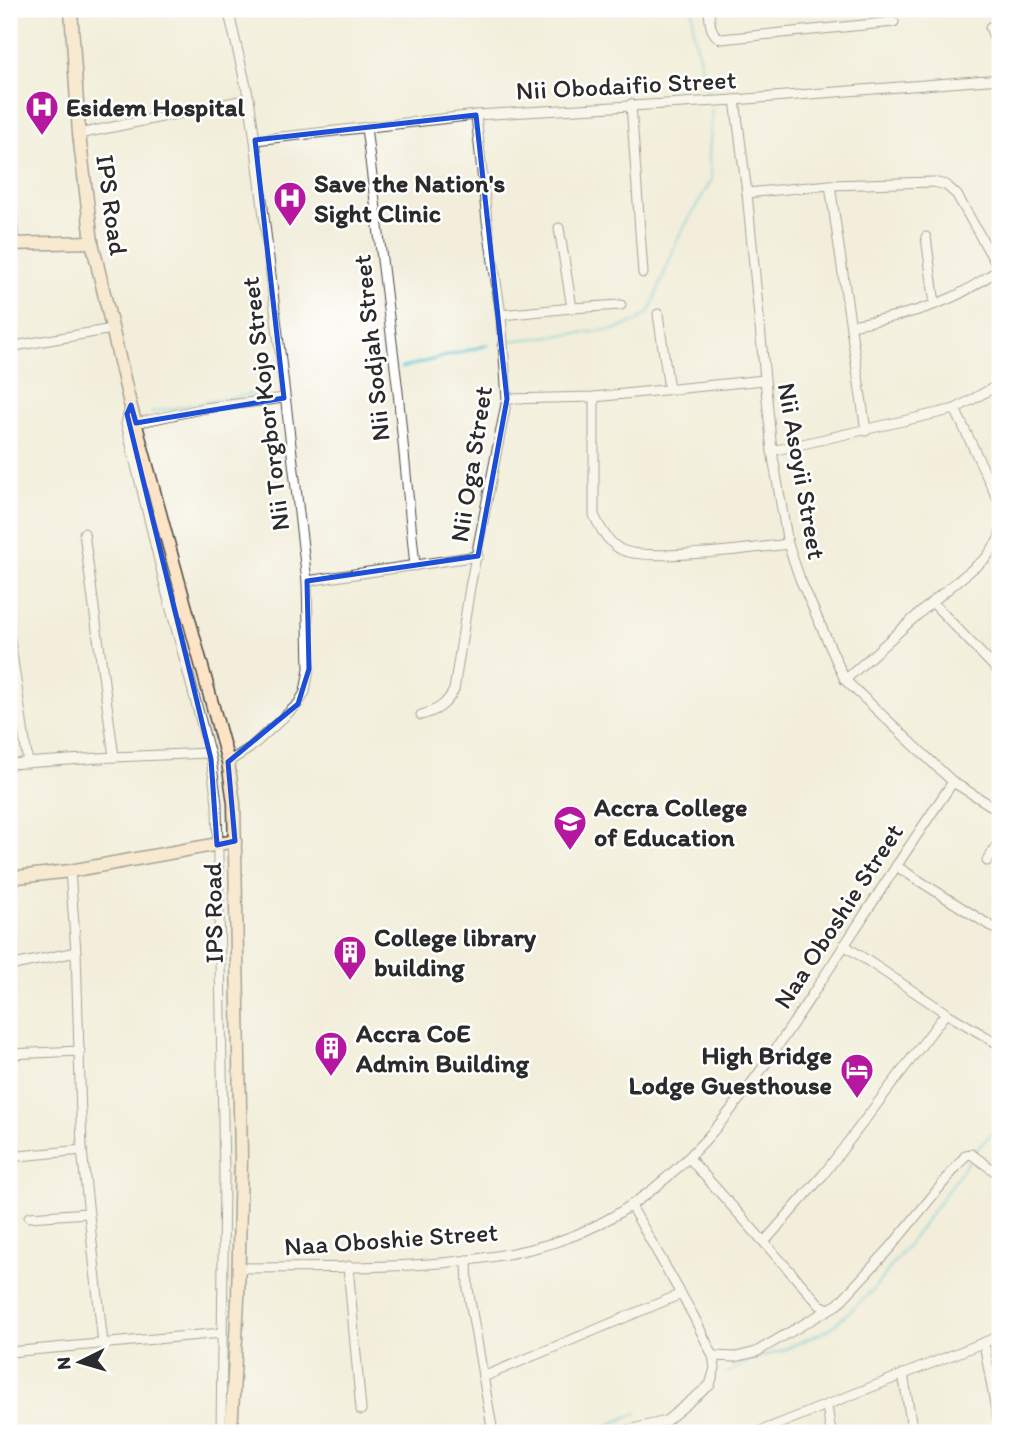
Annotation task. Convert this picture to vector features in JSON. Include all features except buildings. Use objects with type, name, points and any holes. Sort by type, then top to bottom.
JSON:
[{"type":"street","name":"IPS Road","points":[[71,9],[79,134],[92,242],[131,405],[228,762],[234,803],[241,1158],[231,1433]]},
{"type":"street","name":"Nii Torgbor Kojo Street","points":[[228,762],[250,748],[298,704],[306,692],[309,668],[307,581],[255,141],[249,99],[229,9]]},
{"type":"street","points":[[709,9],[711,27],[715,36],[721,39],[894,22]]},
{"type":"street","points":[[990,27],[1000,53]]},
{"type":"street","name":"Nii Obodaifio Street","points":[[255,141],[476,115],[735,100],[1000,79]]},
{"type":"street","points":[[79,134],[249,99]]},
{"type":"street","name":"Nii Asoyii Street","points":[[735,100],[747,193],[772,451],[788,544],[800,579],[845,680],[953,782],[1000,811]]},
{"type":"street","points":[[631,104],[643,273]]},
{"type":"street","name":"Nii Oga Street","points":[[421,715],[439,709],[448,702],[454,690],[470,587],[506,399],[500,315],[476,115]]},
{"type":"street","name":"Nii Sodjah Street","points":[[366,127],[398,392],[415,566]]},
{"type":"street","points":[[9,177],[11,244],[92,242]]},
{"type":"street","points":[[747,193],[830,185],[933,182],[946,185],[957,195],[1000,269],[955,296],[934,304],[900,316],[851,325]]},
{"type":"street","points":[[830,185],[866,431]]},
{"type":"street","points":[[559,228],[572,309]]},
{"type":"street","points":[[926,237],[934,304]]},
{"type":"street","points":[[500,315],[621,305]]},
{"type":"street","points":[[658,314],[669,389]]},
{"type":"street","points":[[9,347],[112,329]]},
{"type":"street","points":[[506,399],[594,397],[764,380]]},
{"type":"street","points":[[772,451],[955,409],[1000,384]]},
{"type":"street","points":[[594,397],[594,515],[602,532],[620,549],[643,555],[744,550],[788,544]]},
{"type":"street","points":[[136,423],[205,408],[284,398]]},
{"type":"street","name":"IPS Road","points":[[131,405],[126,424],[209,754],[217,803],[224,1175],[221,1433]]},
{"type":"street","points":[[955,409],[1000,504]]},
{"type":"street","points":[[845,680],[986,558],[999,540],[1000,532]]},
{"type":"street","points":[[84,533],[114,757]]},
{"type":"street","points":[[307,581],[478,556]]},
{"type":"street","points":[[932,602],[1000,673]]},
{"type":"street","points":[[9,633],[11,662],[28,763]]},
{"type":"street","points":[[9,764],[209,754]]},
{"type":"street","name":"Naa Oboshie Street","points":[[238,1268],[467,1260],[562,1240],[631,1206],[688,1158],[747,1088],[953,782]]},
{"type":"street","points":[[987,861],[1000,840]]},
{"type":"street","points":[[9,878],[70,871],[234,841]]},
{"type":"street","points":[[896,866],[1000,932]]},
{"type":"street","points":[[70,871],[76,952],[82,1150],[103,1344]]},
{"type":"street","points":[[844,945],[946,1013],[1000,1045]]},
{"type":"street","points":[[9,966],[76,952]]},
{"type":"street","points":[[765,1241],[823,1175],[946,1013]]},
{"type":"street","points":[[9,1054],[80,1051]]},
{"type":"street","points":[[9,1157],[82,1150]]},
{"type":"street","points":[[713,1356],[736,1357],[756,1352],[838,1304],[890,1248],[967,1155],[975,1157],[1000,1175]]},
{"type":"street","points":[[688,1158],[820,1305],[829,1309]]},
{"type":"street","points":[[616,1433],[666,1421],[710,1385],[715,1368],[713,1356],[681,1294],[631,1206]]},
{"type":"street","points":[[29,1217],[88,1213]]},
{"type":"street","points":[[467,1260],[468,1289],[493,1433]]},
{"type":"street","points":[[348,1266],[360,1410]]},
{"type":"street","points":[[483,1377],[681,1294]]},
{"type":"street","points":[[9,1352],[222,1333]]},
{"type":"street","points":[[756,1433],[1000,1336]]},
{"type":"street","points":[[984,1343],[1000,1433]]},
{"type":"street","points":[[903,1374],[913,1433]]},
{"type":"street","points":[[827,1406],[831,1433]]},
{"type":"highlighted area","points":[[476,115],[507,399],[478,556],[307,581],[309,669],[298,704],[228,762],[235,841],[217,845],[211,759],[127,414],[131,405],[136,423],[284,398],[255,140]]},
{"type":"waterway","points":[[693,9],[693,29],[708,95]]},
{"type":"waterway","points":[[507,341],[618,329],[637,321],[650,311],[678,238],[712,179],[709,157],[712,110]]},
{"type":"waterway","points":[[401,368],[488,345]]},
{"type":"waterway","points":[[151,412],[268,391]]},
{"type":"waterway","points":[[974,1152],[1000,1125]]},
{"type":"waterway","points":[[726,1374],[752,1359],[781,1351],[830,1329],[872,1291],[971,1158]]},
{"type":"waterway","points":[[590,1433],[637,1413]]},
{"type":"place","name":"Esidem Hospital","points":[[42,137]]},
{"type":"place","name":"Save the Nation's Sight Clinic","points":[[290,228]]},
{"type":"place","name":"Accra College of Education","points":[[570,852]]},
{"type":"place","name":"College library building","points":[[350,982]]},
{"type":"place","name":"Accra CoE Admin Building","points":[[331,1078]]},
{"type":"place","name":"High Bridge Lodge Guesthouse","points":[[857,1100]]}]
